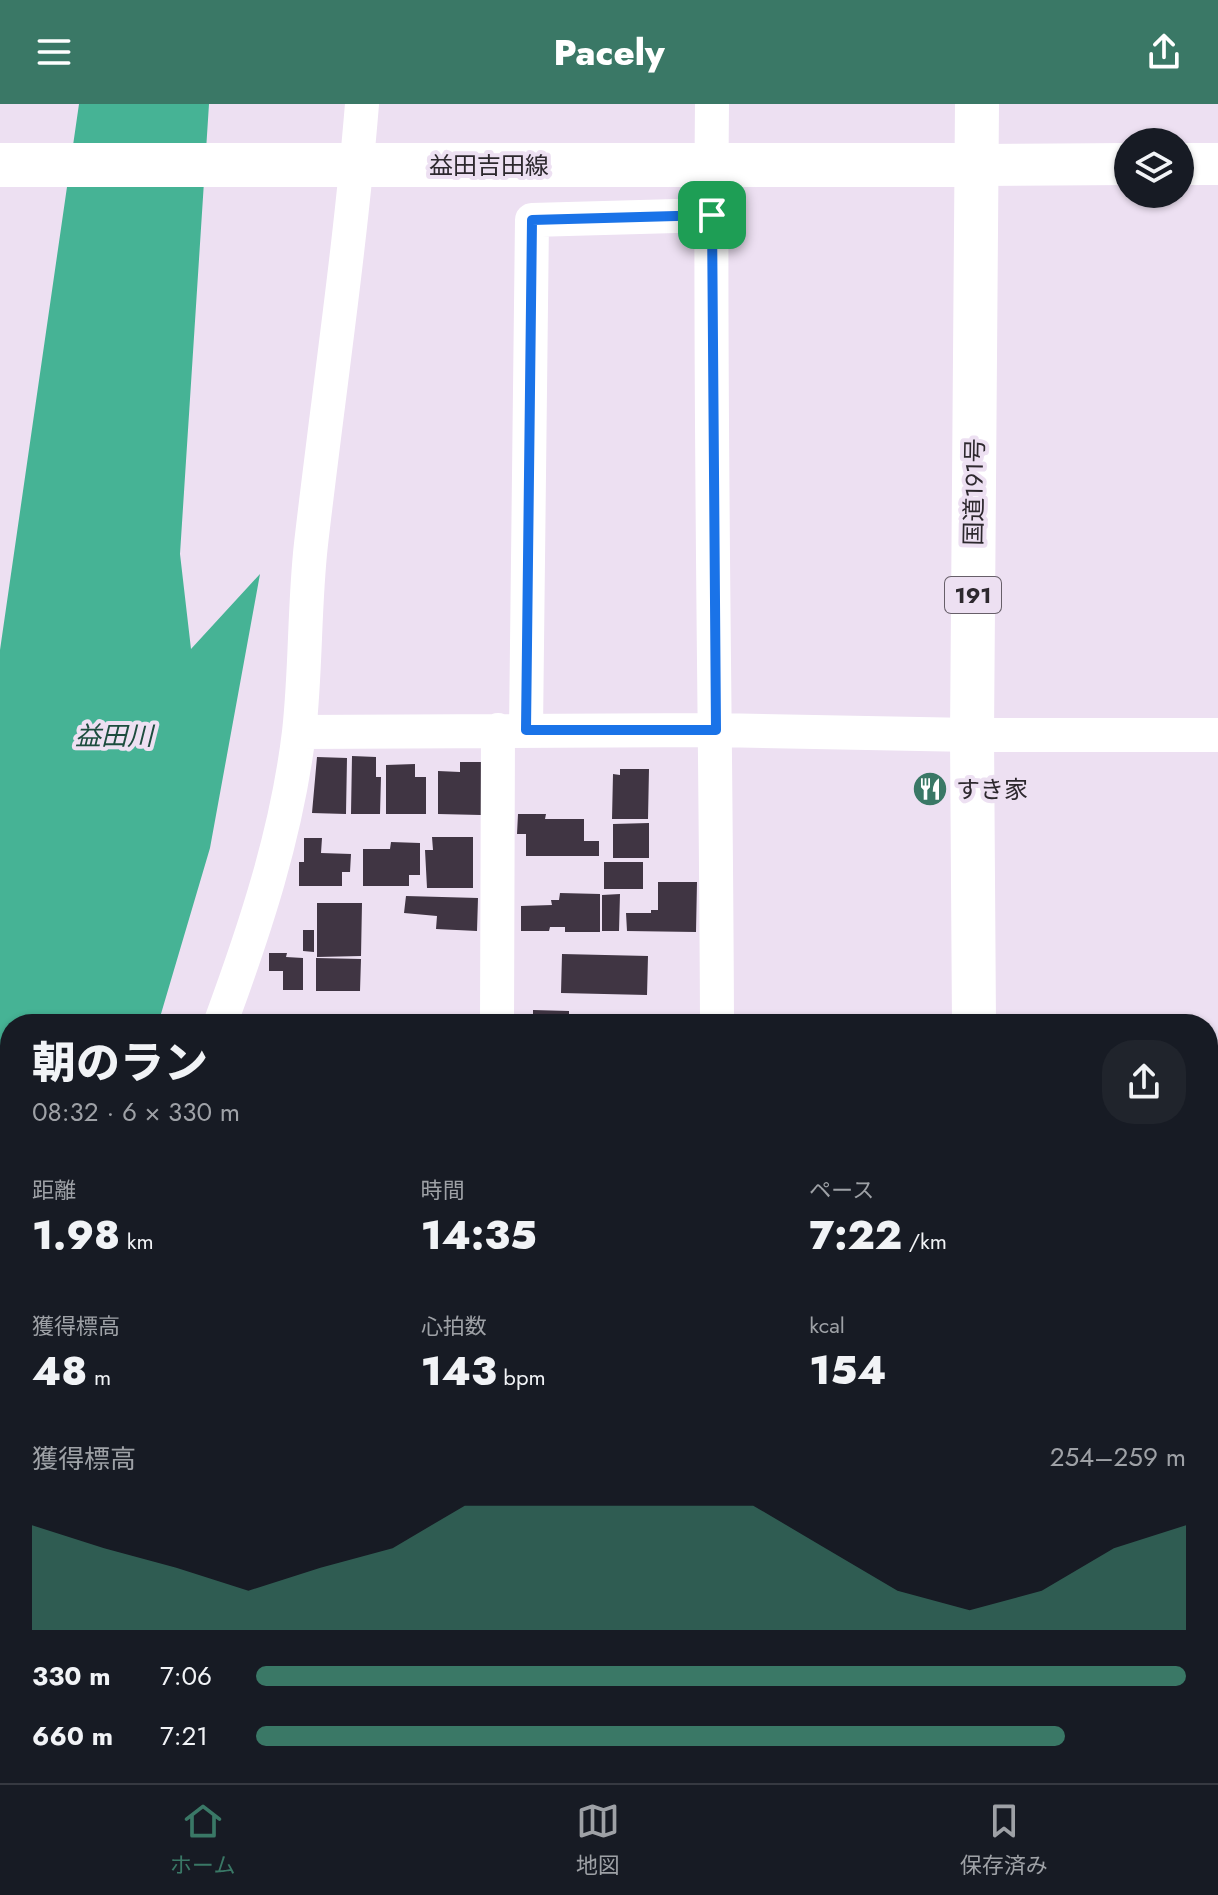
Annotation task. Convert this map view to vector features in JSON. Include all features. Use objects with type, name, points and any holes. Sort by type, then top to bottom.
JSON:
[{"type":"main road","name":"国道191号","points":[[974,1014],[972,735],[977,104]]},
{"type":"main road","name":"益田吉田線","points":[[1,165],[977,165]]},
{"type":"street","points":[[224,1014],[249,945],[280,840],[299,732],[340,165],[362,104]]},
{"type":"street","points":[[712,104],[717,1014]]},
{"type":"street","points":[[977,165],[1114,164]]},
{"type":"street","points":[[1194,164],[1218,164]]},
{"type":"street","points":[[498,1014],[532,220],[712,215]]},
{"type":"street","points":[[299,732],[716,730],[972,735],[1218,735]]},
{"type":"water","name":"益田川","points":[[79,104],[209,104],[180,554],[191,649],[260,574],[210,848],[161,1014],[0,1014],[0,650]]},
{"type":"building","points":[[352,756],[376,757],[376,777],[381,777],[380,814],[351,814]]},
{"type":"building","points":[[317,757],[347,758],[346,814],[312,813]]},
{"type":"building","points":[[460,762],[482,762],[481,815],[438,814],[438,771],[460,772]]},
{"type":"building","points":[[415,764],[415,777],[426,777],[426,814],[386,814],[386,765]]},
{"type":"building","points":[[620,769],[649,769],[648,819],[612,819],[613,774],[620,775]]},
{"type":"building","points":[[518,814],[546,814],[545,819],[584,819],[584,841],[599,841],[599,856],[526,856],[526,834],[517,834]]},
{"type":"building","points":[[649,823],[649,858],[613,858],[613,824]]},
{"type":"building","points":[[432,837],[473,837],[473,888],[427,888],[425,850],[433,850]]},
{"type":"building","points":[[304,838],[322,838],[321,853],[351,854],[350,872],[342,872],[342,886],[299,886],[299,862],[304,862]]},
{"type":"building","points":[[391,842],[420,843],[420,875],[409,875],[409,886],[363,886],[363,849],[390,849]]},
{"type":"building","points":[[604,862],[643,862],[643,889],[604,889]]},
{"type":"building","points":[[658,882],[697,882],[696,932],[627,931],[626,913],[658,910]]},
{"type":"building","points":[[560,893],[600,894],[600,932],[565,932],[565,927],[550,927],[549,931],[521,931],[521,906],[552,905],[551,900],[559,900]]},
{"type":"building","points":[[620,894],[619,931],[602,931],[602,895]]},
{"type":"building","points":[[406,896],[478,898],[477,931],[436,929],[437,916],[404,913]]},
{"type":"building","points":[[317,903],[362,903],[361,956],[317,957]]},
{"type":"building","points":[[303,930],[314,930],[314,952],[303,951]]},
{"type":"building","points":[[269,953],[287,953],[286,957],[303,958],[303,990],[283,990],[283,971],[269,971]]},
{"type":"building","points":[[562,954],[648,956],[647,995],[561,993]]},
{"type":"building","points":[[316,958],[361,959],[360,991],[316,991]]},
{"type":"building","points":[[533,1010],[569,1011],[569,1014],[533,1014]]},
{"type":"place","name":"すき家","points":[[930,789]]},
{"type":"route","points":[[712,215],[716,730],[526,730],[532,220],[712,215]]}]
